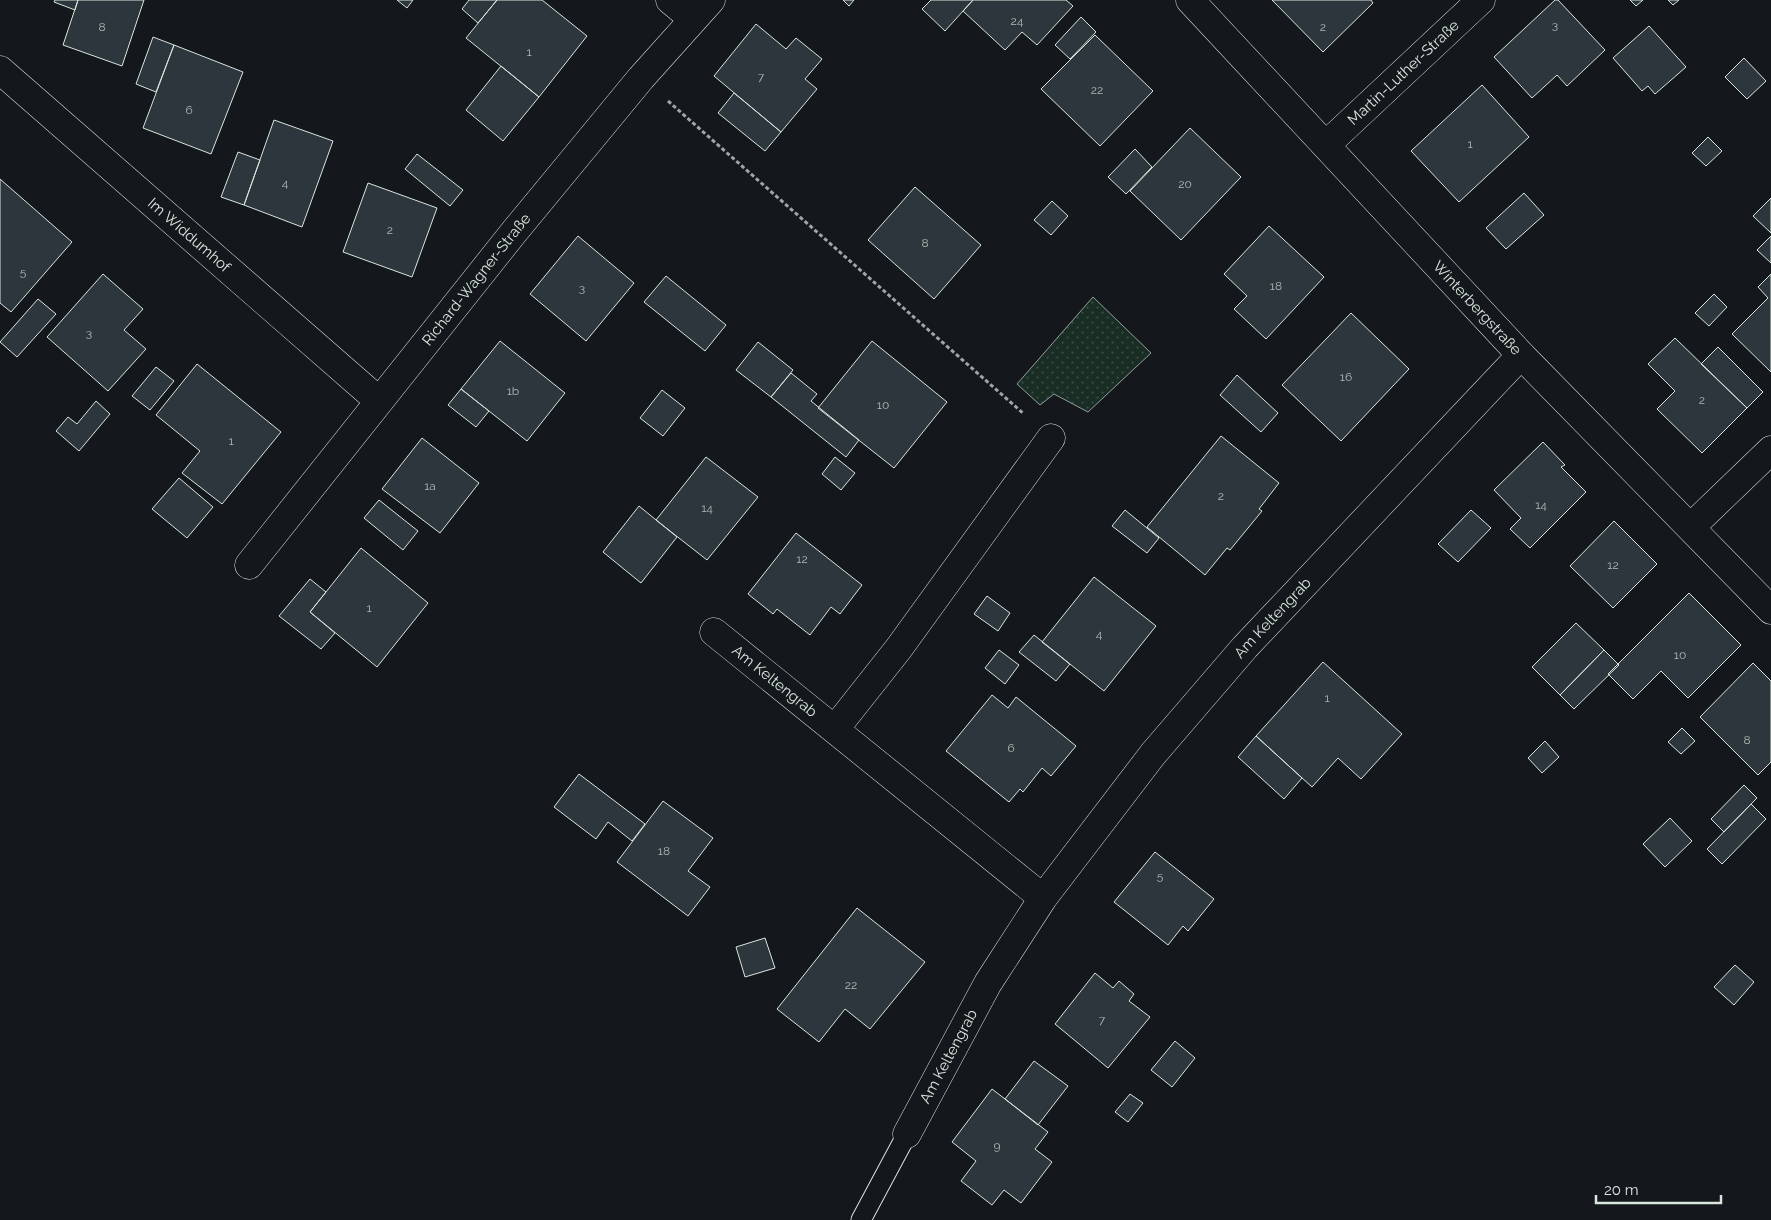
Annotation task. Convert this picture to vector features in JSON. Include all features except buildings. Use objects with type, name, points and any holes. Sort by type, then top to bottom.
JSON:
[{"type":"street","points":[[670,0],[702,9]]},
{"type":"street","name":"Winterbergstraße","points":[[1190,0],[1522,355],[1771,610]]},
{"type":"street","name":"Martin-Luther-Straße","points":[[1326,145],[1481,0]]},
{"type":"street","name":"Richard-Wagner-Straße","points":[[249,565],[514,232],[641,78],[702,9]]},
{"type":"street","name":"Im Widdumhof","points":[[0,70],[379,401]]},
{"type":"street","name":"Am Keltengrab","points":[[907,1134],[988,983],[1043,898],[1153,754],[1245,647],[1522,355]]},
{"type":"street","points":[[835,729],[899,648],[1051,438]]},
{"type":"street","points":[[1691,526],[1771,450]]},
{"type":"street","name":"Am Keltengrab","points":[[714,632],[1043,898]]},
{"type":"lane","name":"Am Keltengrab","points":[[861,1220],[907,1134]]},
{"type":"path","points":[[641,78],[1051,438]]},
{"type":"green space","points":[[1093,297],[1151,353],[1088,412],[1054,394],[1040,405],[1017,384]]}]
